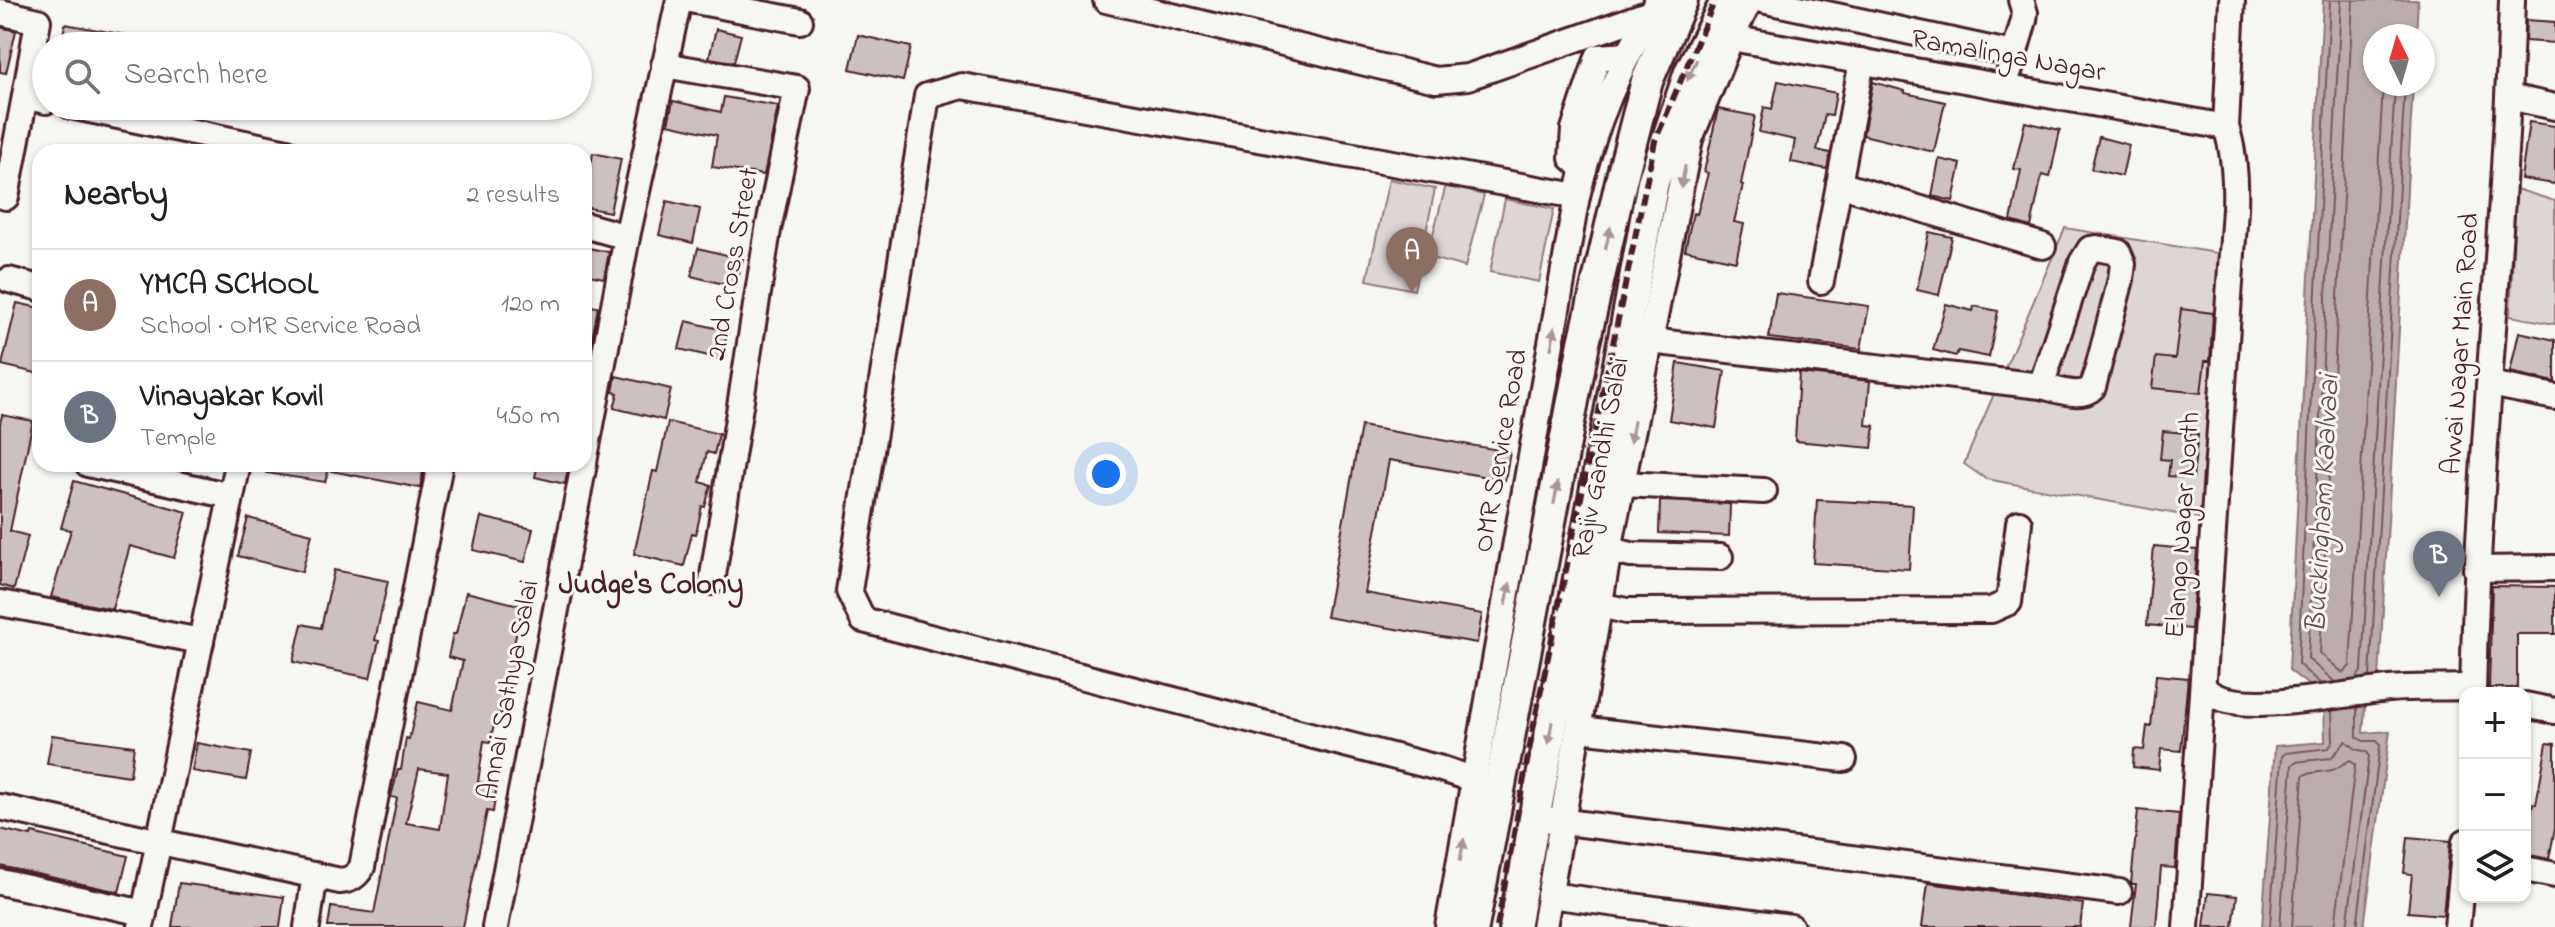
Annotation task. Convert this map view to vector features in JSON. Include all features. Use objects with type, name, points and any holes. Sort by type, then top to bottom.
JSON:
[{"type":"main road","name":"Rajiv Gandhi Salai","points":[[1473,927],[1584,343],[1647,81],[1682,0]]},
{"type":"main road","name":"Rajiv Gandhi Salai","points":[[1514,927],[1549,820],[1559,687],[1653,182],[1690,72],[1738,13]]},
{"type":"main road","points":[[1520,679],[1559,687]]},
{"type":"street","name":"Annai Sathya Salai","points":[[592,421],[627,237],[679,0]]},
{"type":"street","points":[[690,0],[800,21]]},
{"type":"street","points":[[1106,0],[1436,80],[1468,77],[1654,7]]},
{"type":"street","points":[[2005,86],[2024,20],[2021,0]]},
{"type":"street","name":"Elango Nagar North","points":[[2186,927],[2235,209],[2233,156],[2226,127],[2232,0]]},
{"type":"street","name":"Avvai Nagar Main Road","points":[[2471,687],[2476,569],[2509,97],[2512,0]]},
{"type":"street","name":"OMR Service Road","points":[[1448,927],[1577,196],[1607,97],[1654,7]]},
{"type":"street","points":[[0,12],[38,21],[38,32]]},
{"type":"street","points":[[1544,927],[1549,895],[1549,820],[1579,729],[1609,550],[1690,139],[1738,13],[2013,54]]},
{"type":"street","name":"Ramalinga Nagar","points":[[1738,13],[1862,61],[2226,127]]},
{"type":"street","points":[[1821,281],[1862,61]]},
{"type":"street","name":"2nd Cross Street","points":[[664,65],[797,88],[768,230],[712,582]]},
{"type":"street","points":[[1475,780],[863,620],[849,591],[927,96],[962,86],[1577,196]]},
{"type":"street","points":[[2509,97],[2555,107]]},
{"type":"street","points":[[0,195],[6,197],[32,108]]},
{"type":"street","points":[[137,120],[249,144]]},
{"type":"street","points":[[1839,184],[2043,246]]},
{"type":"street","points":[[592,227],[627,237]]},
{"type":"street","points":[[1650,341],[2089,392],[2093,387],[2121,279],[2123,264],[2118,252],[2090,249],[2082,262],[2041,386]]},
{"type":"street","points":[[9,280],[32,286]]},
{"type":"street","points":[[2490,384],[2555,397]]},
{"type":"street","points":[[124,472],[231,496]]},
{"type":"street","points":[[0,882],[143,920],[236,472]]},
{"type":"street","points":[[0,807],[340,881],[358,874],[362,867],[438,472]]},
{"type":"street","name":"Annai Sathya Salai","points":[[495,927],[582,472]]},
{"type":"street","points":[[1623,484],[1764,491]]},
{"type":"street","points":[[1600,605],[1626,611],[1991,610],[2009,602],[2019,523]]},
{"type":"street","points":[[1609,550],[1631,555],[1720,557]]},
{"type":"street","points":[[2476,569],[2555,568]]},
{"type":"street","points":[[0,603],[201,641]]},
{"type":"street","points":[[2204,687],[2209,695],[2218,699],[2257,704],[2389,689],[2459,687]]},
{"type":"street","points":[[2531,706],[2555,711]]},
{"type":"street","points":[[1579,729],[1844,759]]},
{"type":"street","points":[[1549,820],[2119,892]]},
{"type":"street","points":[[2531,870],[2555,875]]},
{"type":"street","points":[[307,927],[315,875]]},
{"type":"street","points":[[1549,895],[1791,927]]},
{"type":"street","points":[[2457,927],[2460,903]]},
{"type":"shaded area","points":[[1389,179],[1435,189],[1414,290],[1367,280]]},
{"type":"shaded area","points":[[1446,185],[1484,195],[1465,267],[1427,257]]},
{"type":"shaded area","points":[[2516,189],[2555,201],[2555,324],[2510,316]]},
{"type":"shaded area","points":[[1505,199],[1554,209],[1539,282],[1490,272]]},
{"type":"shaded area","points":[[2065,228],[2235,256],[2221,522],[1986,479],[1964,464]]},
{"type":"water","name":"Buckingham Kaalvaai","points":[[2323,0],[2418,0],[2417,24],[2363,24],[2363,96],[2412,96],[2379,678],[2366,694],[2363,733],[2390,731],[2364,927],[2262,927],[2275,746],[2325,742],[2324,697],[2289,670]]},
{"type":"building","points":[[2526,20],[2555,22],[2555,43],[2525,41]]},
{"type":"building","points":[[65,24],[109,32],[64,32]]},
{"type":"building","points":[[0,27],[16,31],[6,73],[0,72]]},
{"type":"building","points":[[716,29],[741,35],[734,62],[709,58]]},
{"type":"building","points":[[858,35],[911,47],[903,81],[850,69]]},
{"type":"building","points":[[1778,81],[1836,93],[1832,116],[1825,115],[1817,150],[1830,153],[1827,169],[1791,162],[1795,140],[1759,132],[1764,107],[1772,109]]},
{"type":"building","points":[[1873,82],[1945,102],[1934,152],[1863,135]]},
{"type":"building","points":[[724,97],[778,106],[764,175],[712,167],[717,135],[668,124],[673,101],[721,112]]},
{"type":"building","points":[[1718,109],[1755,116],[1734,222],[1744,224],[1736,261],[1685,250],[1693,213],[1697,214],[1708,173],[1704,172]]},
{"type":"building","points":[[2025,122],[2060,130],[2050,177],[2042,175],[2031,227],[2011,221],[2021,170],[2014,169]]},
{"type":"building","points":[[2529,122],[2555,126],[2555,184],[2521,179]]},
{"type":"building","points":[[2099,137],[2129,145],[2122,176],[2091,169]]},
{"type":"building","points":[[593,153],[621,159],[610,212],[592,209]]},
{"type":"building","points":[[1939,159],[1961,164],[1953,201],[1932,196]]},
{"type":"building","points":[[667,201],[700,209],[693,243],[659,235]]},
{"type":"building","points":[[1929,232],[1952,237],[1939,295],[1917,290]]},
{"type":"building","points":[[698,248],[743,259],[736,287],[691,276]]},
{"type":"building","points":[[592,249],[609,252],[604,278],[592,276]]},
{"type":"building","points":[[1776,293],[1869,306],[1861,349],[1769,338]]},
{"type":"building","points":[[17,303],[32,306],[32,372],[2,365]]},
{"type":"building","points":[[1946,304],[1973,311],[1974,306],[1998,311],[1989,357],[1958,351],[1956,356],[1933,350]]},
{"type":"building","points":[[592,306],[598,307],[592,339]]},
{"type":"building","points":[[2181,309],[2213,313],[2210,361],[2205,361],[2201,393],[2152,388],[2156,357],[2175,359]]},
{"type":"building","points":[[686,321],[728,331],[721,359],[679,349]]},
{"type":"building","points":[[2519,332],[2555,340],[2555,382],[2510,372]]},
{"type":"building","points":[[1678,363],[1725,371],[1716,428],[1669,420]]},
{"type":"building","points":[[1799,373],[1870,381],[1866,425],[1875,426],[1872,448],[1795,441]]},
{"type":"building","points":[[616,376],[671,389],[664,420],[614,408],[618,393],[613,392]]},
{"type":"building","points":[[2,415],[32,421],[10,531],[28,536],[14,589],[0,585]]},
{"type":"building","points":[[668,422],[719,434],[714,454],[707,452],[700,482],[711,485],[705,507],[702,506],[696,534],[692,533],[684,566],[634,554]]},
{"type":"building","points":[[1361,426],[1510,452],[1505,480],[1389,460],[1365,593],[1482,614],[1477,643],[1326,617]]},
{"type":"building","points":[[2163,431],[2198,434],[2193,478],[2168,476],[2170,460],[2160,459]]},
{"type":"building","points":[[266,472],[328,472],[325,482]]},
{"type":"building","points":[[336,472],[423,472],[420,488]]},
{"type":"building","points":[[536,472],[567,472],[565,484],[535,477]]},
{"type":"building","points":[[74,481],[187,512],[174,558],[130,546],[112,609],[51,597],[71,530],[61,528]]},
{"type":"building","points":[[1817,500],[1913,505],[1909,569],[1813,563]]},
{"type":"building","points":[[1660,501],[1730,504],[1729,536],[1659,533]]},
{"type":"building","points":[[481,517],[533,529],[525,562],[473,550]]},
{"type":"building","points":[[248,518],[312,534],[302,572],[238,556]]},
{"type":"building","points":[[2154,546],[2197,550],[2191,629],[2147,625]]},
{"type":"building","points":[[334,570],[388,581],[370,678],[293,662],[302,624],[321,628]]},
{"type":"building","points":[[2492,586],[2555,587],[2555,634],[2517,634],[2517,687],[2489,687]]},
{"type":"building","points":[[466,592],[523,606],[513,648],[518,649],[503,714],[497,713],[490,742],[484,741],[478,782],[497,784],[493,812],[487,811],[463,927],[328,927],[331,907],[374,913],[397,798],[391,797],[398,770],[401,770],[406,738],[409,739],[418,702],[452,710],[463,661],[448,657],[453,634],[456,634]],"holes":[[[419,769],[448,773],[440,829],[406,823]]]},
{"type":"building","points":[[2156,675],[2188,678],[2181,751],[2161,749],[2159,770],[2133,767],[2134,749],[2144,750],[2147,726],[2151,727]]},
{"type":"building","points":[[52,735],[134,746],[130,776],[47,764]]},
{"type":"building","points":[[197,743],[251,753],[246,780],[192,771]]},
{"type":"building","points":[[2547,743],[2555,744],[2555,828],[2549,859],[2531,855],[2531,816],[2533,803],[2536,804]]},
{"type":"building","points":[[2138,810],[2179,814],[2175,868],[2161,867],[2156,927],[2131,926],[2136,884],[2131,884]]},
{"type":"building","points":[[0,829],[31,836],[32,833],[128,856],[119,892],[0,866]]},
{"type":"building","points":[[2408,837],[2450,841],[2443,915],[2408,912],[2412,874],[2404,873]]},
{"type":"building","points":[[179,883],[284,897],[280,927],[172,927]]},
{"type":"building","points":[[1928,883],[2083,904],[2080,927],[1922,927]]},
{"type":"building","points":[[2208,893],[2237,896],[2233,927],[2204,927]]},
{"type":"railway","points":[[1497,927],[1533,729],[1655,141],[1715,0]]},
{"type":"place","name":"YMCA SCHOOL","points":[[1412,293]]},
{"type":"place","name":"Vinayakar Kovil","points":[[2439,597]]},
{"type":"district","name":"Judge's Colony","points":[[651,586]]}]
